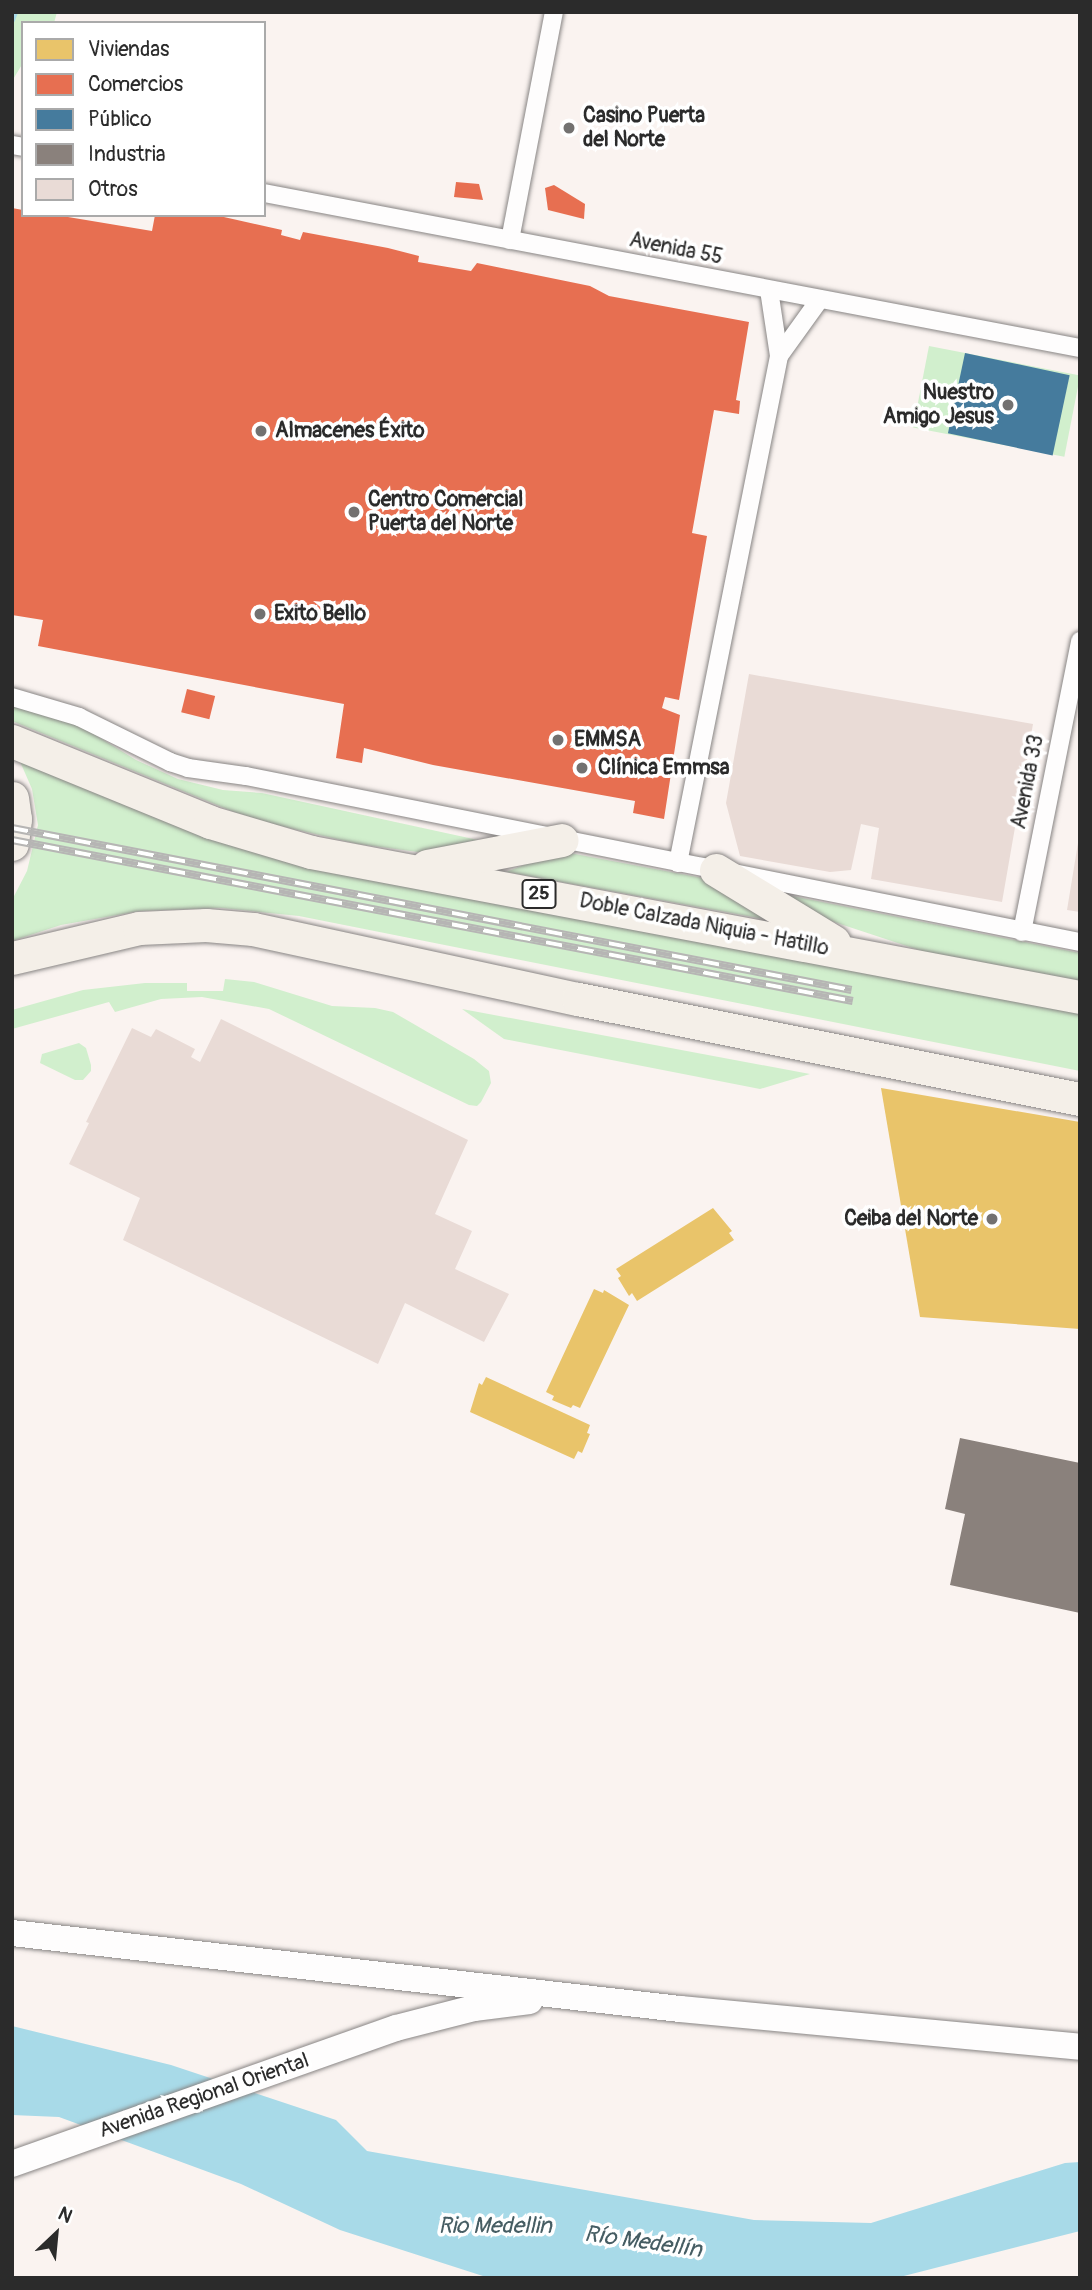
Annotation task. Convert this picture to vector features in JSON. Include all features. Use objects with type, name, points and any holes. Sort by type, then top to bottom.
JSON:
[{"type":"highway","name":"Doble Calzada Niquia - Hatillo","points":[[12,741],[210,822],[263,839],[408,870],[1080,997]]},
{"type":"highway","points":[[12,798],[15,819],[12,844]]},
{"type":"highway","points":[[408,870],[562,840]]},
{"type":"highway","points":[[716,870],[850,952]]},
{"type":"highway","points":[[12,958],[139,928],[206,925],[253,929],[578,999],[1080,1099]]},
{"type":"main road","points":[[12,1933],[880,2029],[1080,2047]]},
{"type":"main road","name":"Avenida Regional Oriental","points":[[12,2164],[396,2028],[474,2008],[569,1995]]},
{"type":"street","points":[[510,240],[554,12]]},
{"type":"street","name":"Avenida 55","points":[[266,193],[1080,348]]},
{"type":"street","points":[[678,863],[779,356],[769,290]]},
{"type":"street","points":[[779,356],[820,299]]},
{"type":"street","name":"Avenida 33","points":[[1022,932],[1080,641]]},
{"type":"street","points":[[12,697],[79,717],[170,762],[188,768],[246,776],[1080,942]]},
{"type":"green space","points":[[12,12],[57,12],[55,21],[21,21],[21,66],[12,81]]},
{"type":"green space","name":"Nuestro Amigo Jesus","points":[[929,346],[1080,375],[1064,457],[913,427]]},
{"type":"green space","points":[[12,704],[66,717],[136,760],[178,779],[223,790],[262,793],[501,845],[448,856],[358,844],[272,824],[234,812],[12,721]]},
{"type":"green space","points":[[18,757],[437,892],[1080,1013],[1080,1071],[299,916],[221,908],[140,911],[61,925],[12,941],[12,900],[27,871],[38,825],[32,789]]},
{"type":"green space","points":[[559,851],[719,881],[780,922],[506,872]]},
{"type":"green space","points":[[782,894],[1080,953],[1080,983],[931,954],[828,920]]},
{"type":"green space","points":[[225,979],[254,982],[332,1006],[375,1008],[393,1012],[474,1059],[489,1071],[491,1083],[477,1106],[469,1105],[269,1009],[202,997],[161,999],[115,1012],[109,1002],[12,1029],[12,1010],[83,990],[145,983],[187,983],[187,991],[223,991]]},
{"type":"green space","points":[[462,1009],[810,1074],[760,1089],[504,1039]]},
{"type":"green space","points":[[79,1043],[86,1048],[91,1065],[91,1071],[83,1080],[75,1080],[40,1063],[42,1054]]},
{"type":"water","name":"Rio Medellin","points":[[12,2026],[171,2065],[336,2120],[367,2151],[754,2220],[871,2223],[1065,2163],[1080,2162],[1080,2231],[896,2278],[486,2277],[340,2230],[241,2184],[59,2117],[12,2115]]},
{"type":"building: Viviendas","name":"Ceiba del Norte","points":[[881,1088],[1080,1122],[1080,1329],[920,1317]]},
{"type":"building: Viviendas","points":[[713,1208],[732,1231],[729,1233],[734,1240],[637,1301],[632,1293],[629,1296],[618,1278],[621,1276],[616,1269]]},
{"type":"building: Viviendas","points":[[594,1289],[603,1293],[604,1290],[629,1305],[580,1408],[573,1405],[571,1408],[552,1400],[554,1396],[546,1392]]},
{"type":"building: Viviendas","points":[[486,1377],[590,1425],[587,1433],[590,1434],[582,1453],[578,1451],[574,1459],[470,1412],[479,1383],[482,1385]]},
{"type":"building: Comercios","points":[[456,182],[479,184],[483,200],[454,197]]},
{"type":"building: Comercios","points":[[554,185],[585,204],[584,219],[548,210],[545,188]]},
{"type":"building: Comercios","name":"Centro Comercial Puerta del Norte","points":[[12,208],[21,210],[21,217],[68,217],[152,231],[155,217],[224,217],[282,230],[281,235],[300,240],[303,232],[388,248],[419,256],[418,262],[471,271],[477,263],[590,286],[609,296],[749,322],[736,400],[740,401],[739,414],[714,410],[692,533],[707,536],[679,700],[665,697],[662,708],[680,715],[664,819],[633,813],[635,801],[433,765],[364,748],[362,763],[336,758],[344,704],[38,646],[43,620],[12,615]]},
{"type":"building: Comercios","points":[[187,689],[215,696],[209,719],[181,712]]},
{"type":"building: Público","name":"Nuestro Amigo Jesus","points":[[965,353],[1070,375],[1053,455],[948,433]]},
{"type":"building: Industria","points":[[960,1438],[1080,1463],[1080,1613],[950,1585],[965,1514],[945,1509]]},
{"type":"building: Otros","name":"Casino Puerta del Norte","points":[[566,120],[575,121],[573,137],[563,135]]},
{"type":"building: Otros","points":[[749,674],[1033,724],[1002,902],[871,879],[879,828],[861,824],[851,870],[830,872],[740,856],[726,803]]},
{"type":"building: Otros","points":[[1080,843],[1080,912],[1067,910]]},
{"type":"building: Otros","points":[[221,1019],[468,1140],[435,1214],[472,1231],[455,1269],[509,1294],[484,1342],[405,1303],[378,1364],[123,1240],[140,1198],[69,1164],[89,1123],[86,1122],[132,1028],[151,1037],[156,1029],[195,1049],[191,1057],[200,1062]]},
{"type":"waterway","points":[[12,20],[15,12]]},
{"type":"railway","points":[[12,828],[852,990]]},
{"type":"railway","points":[[12,840],[853,1001]]},
{"type":"place","name":"Casino Puerta del Norte","points":[[569,128]]},
{"type":"place","name":"Nuestro Amigo Jesus","points":[[1008,405]]},
{"type":"place","name":"Almacenes Éxito","points":[[261,431]]},
{"type":"place","name":"Centro Comercial Puerta del Norte","points":[[354,512]]},
{"type":"place","name":"Exito Bello","points":[[260,614]]},
{"type":"place","name":"EMMSA","points":[[558,740]]},
{"type":"place","name":"Clínica Emmsa","points":[[582,768]]},
{"type":"place","name":"Ceiba del Norte","points":[[992,1219]]},
{"type":"water label","name":"Río Medellín","points":[[643,2242]]}]
